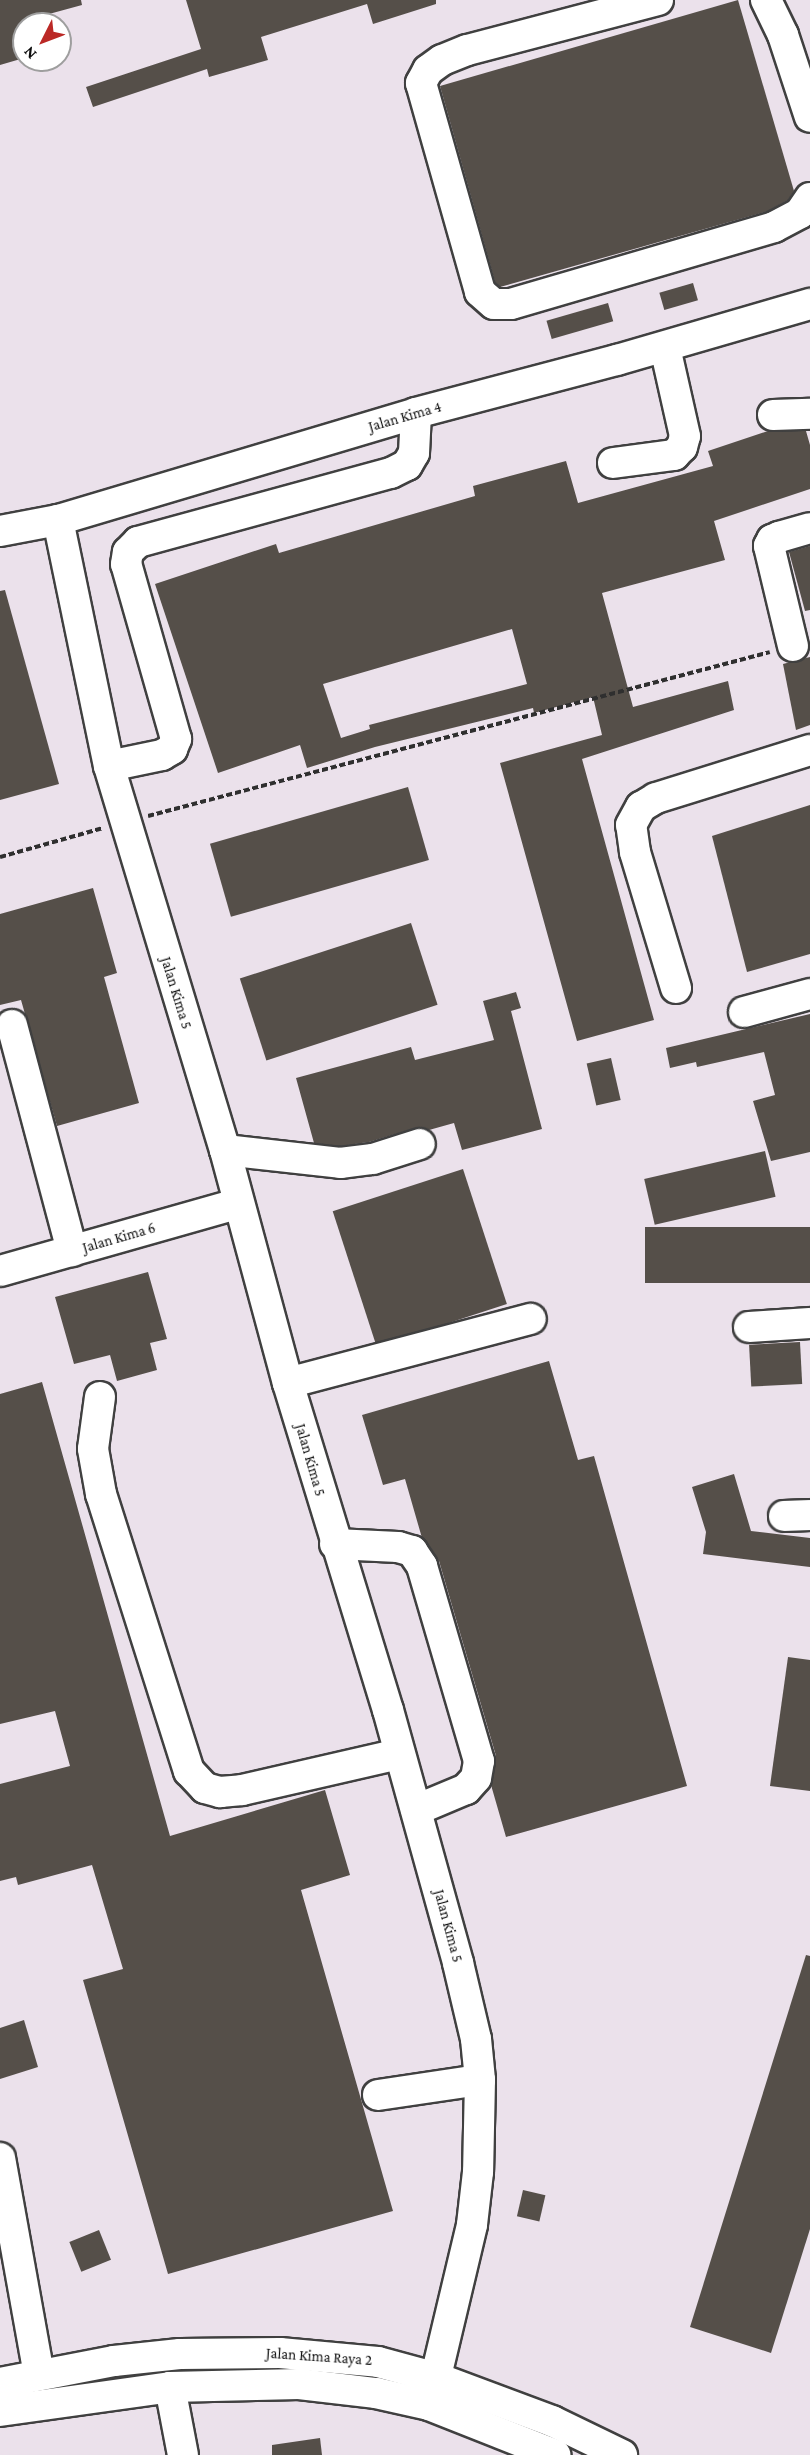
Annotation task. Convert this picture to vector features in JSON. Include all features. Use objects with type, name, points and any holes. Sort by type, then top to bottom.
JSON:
[{"type":"street","points":[[658,0],[467,50],[442,60],[428,70],[422,83],[480,292],[494,304],[511,304],[774,227],[800,213],[810,198]]},
{"type":"street","points":[[766,0],[783,35],[810,117]]},
{"type":"street","name":"Jalan Kima 4","points":[[0,531],[58,520],[416,413],[810,304]]},
{"type":"street","points":[[613,464],[674,455],[682,447],[685,436],[664,346]]},
{"type":"street","points":[[109,766],[162,755],[172,748],[176,739],[126,564],[128,552],[138,542],[391,473],[407,465],[414,453],[416,413]]},
{"type":"street","points":[[773,415],[810,414]]},
{"type":"street","name":"Jalan Kima 5","points":[[58,520],[109,766],[124,822],[225,1150],[237,1204],[335,1544],[388,1710],[476,2039],[480,2080],[478,2172],[472,2225],[433,2391]]},
{"type":"street","points":[[793,646],[769,546],[772,540],[810,528]]},
{"type":"street","points":[[676,988],[635,852],[631,825],[641,807],[656,798],[810,750]]},
{"type":"street","points":[[744,1012],[810,994]]},
{"type":"street","points":[[12,1025],[72,1251]]},
{"type":"street","points":[[225,1150],[340,1163],[373,1159],[420,1144]]},
{"type":"street","name":"Jalan Kima 6","points":[[0,1271],[237,1204]]},
{"type":"street","points":[[288,1383],[531,1319]]},
{"type":"street","points":[[749,1327],[810,1323]]},
{"type":"street","points":[[100,1397],[93,1449],[101,1494],[189,1771],[205,1788],[220,1792],[242,1790],[399,1754]]},
{"type":"street","points":[[335,1544],[398,1547],[412,1551],[422,1566],[479,1761],[476,1778],[466,1789],[416,1810]]},
{"type":"street","points":[[378,2095],[480,2080]]},
{"type":"street","points":[[0,2158],[39,2375]]},
{"type":"street","name":"Jalan Kima Raya 2","points":[[0,2383],[114,2361],[180,2354],[280,2352],[378,2362],[555,2455]]},
{"type":"street","name":"Jalan Kima Raya 2","points":[[0,2411],[170,2387],[299,2384],[376,2393],[433,2391],[552,2421],[622,2455]]},
{"type":"street","points":[[170,2387],[183,2455]]},
{"type":"path","points":[[0,857],[124,822],[793,646]]},
{"type":"shaded area","points":[[0,0],[810,0],[810,2455],[0,2455]]},
{"type":"building","points":[[0,0],[81,0],[82,5],[56,12],[12,12],[12,62],[0,65]]},
{"type":"building","points":[[186,0],[436,0],[436,4],[373,24],[367,4],[261,37],[268,60],[209,77],[207,69],[93,107],[86,87],[201,49]]},
{"type":"building","points":[[738,0],[794,191],[788,200],[768,211],[500,287],[495,282],[440,86]]},
{"type":"building","points":[[693,283],[698,300],[664,310],[659,293]]},
{"type":"building","points":[[608,303],[613,321],[552,339],[546,321]]},
{"type":"building","points":[[768,431],[806,431],[810,445],[810,489],[714,521],[725,560],[602,593],[633,707],[728,681],[734,710],[582,759],[654,1020],[577,1041],[500,763],[602,735],[593,697],[534,713],[533,708],[375,747],[307,768],[300,745],[218,773],[155,584],[276,544],[279,553],[475,496],[473,486],[566,461],[578,503],[713,466],[708,451]],"holes":[[[512,629],[527,684],[369,725],[370,729],[341,738],[323,684]]]},
{"type":"building","points":[[810,546],[810,610],[805,611],[789,552]]},
{"type":"building","points":[[5,590],[59,784],[0,800],[0,591]]},
{"type":"building","points":[[810,657],[810,725],[796,730],[783,664]]},
{"type":"building","points":[[408,787],[429,860],[231,917],[210,844]]},
{"type":"building","points":[[810,805],[810,954],[747,972],[712,836]]},
{"type":"building","points":[[93,888],[117,973],[104,977],[139,1103],[57,1126],[21,1000],[0,1005],[0,914]]},
{"type":"building","points":[[411,923],[438,1005],[266,1060],[240,979]]},
{"type":"building","points":[[516,992],[521,1008],[511,1011],[542,1129],[462,1150],[454,1123],[429,1130],[415,1128],[369,1142],[340,1146],[314,1143],[296,1078],[411,1047],[415,1060],[494,1040],[483,1001]]},
{"type":"building","points":[[810,1014],[810,1152],[771,1161],[753,1101],[775,1095],[764,1052],[697,1067],[696,1062],[670,1068],[666,1048]]},
{"type":"building","points":[[611,1058],[621,1100],[596,1106],[587,1064]]},
{"type":"building","points":[[765,1151],[776,1197],[655,1225],[644,1179]]},
{"type":"building","points":[[463,1169],[507,1304],[377,1346],[333,1211]]},
{"type":"building","points":[[645,1227],[810,1227],[810,1283],[645,1283]]},
{"type":"building","points":[[148,1272],[167,1339],[150,1343],[157,1370],[117,1381],[110,1355],[74,1364],[55,1297]]},
{"type":"building","points":[[800,1342],[802,1384],[751,1387],[749,1345]]},
{"type":"building","points":[[549,1361],[578,1460],[594,1456],[687,1786],[506,1837],[491,1785],[496,1756],[439,1561],[422,1538],[405,1479],[383,1485],[362,1415]]},
{"type":"building","points":[[42,1382],[170,1836],[325,1790],[350,1875],[301,1890],[393,2211],[168,2274],[83,1980],[123,1969],[92,1865],[18,1885],[16,1877],[0,1881],[0,1784],[70,1766],[55,1711],[0,1724],[0,1394]]},
{"type":"building","points":[[734,1474],[751,1531],[810,1538],[810,1567],[703,1554],[706,1532],[692,1487]]},
{"type":"building","points":[[788,1657],[810,1660],[810,1791],[770,1786]]},
{"type":"building","points":[[806,1955],[810,1956],[810,2229],[771,2353],[690,2327]]},
{"type":"building","points":[[24,2020],[38,2067],[0,2079],[0,2028]]},
{"type":"building","points":[[523,2190],[545,2195],[539,2221],[517,2216]]},
{"type":"building","points":[[99,2230],[111,2260],[81,2272],[69,2242]]},
{"type":"building","points":[[320,2438],[322,2455],[272,2455],[272,2445]]}]
